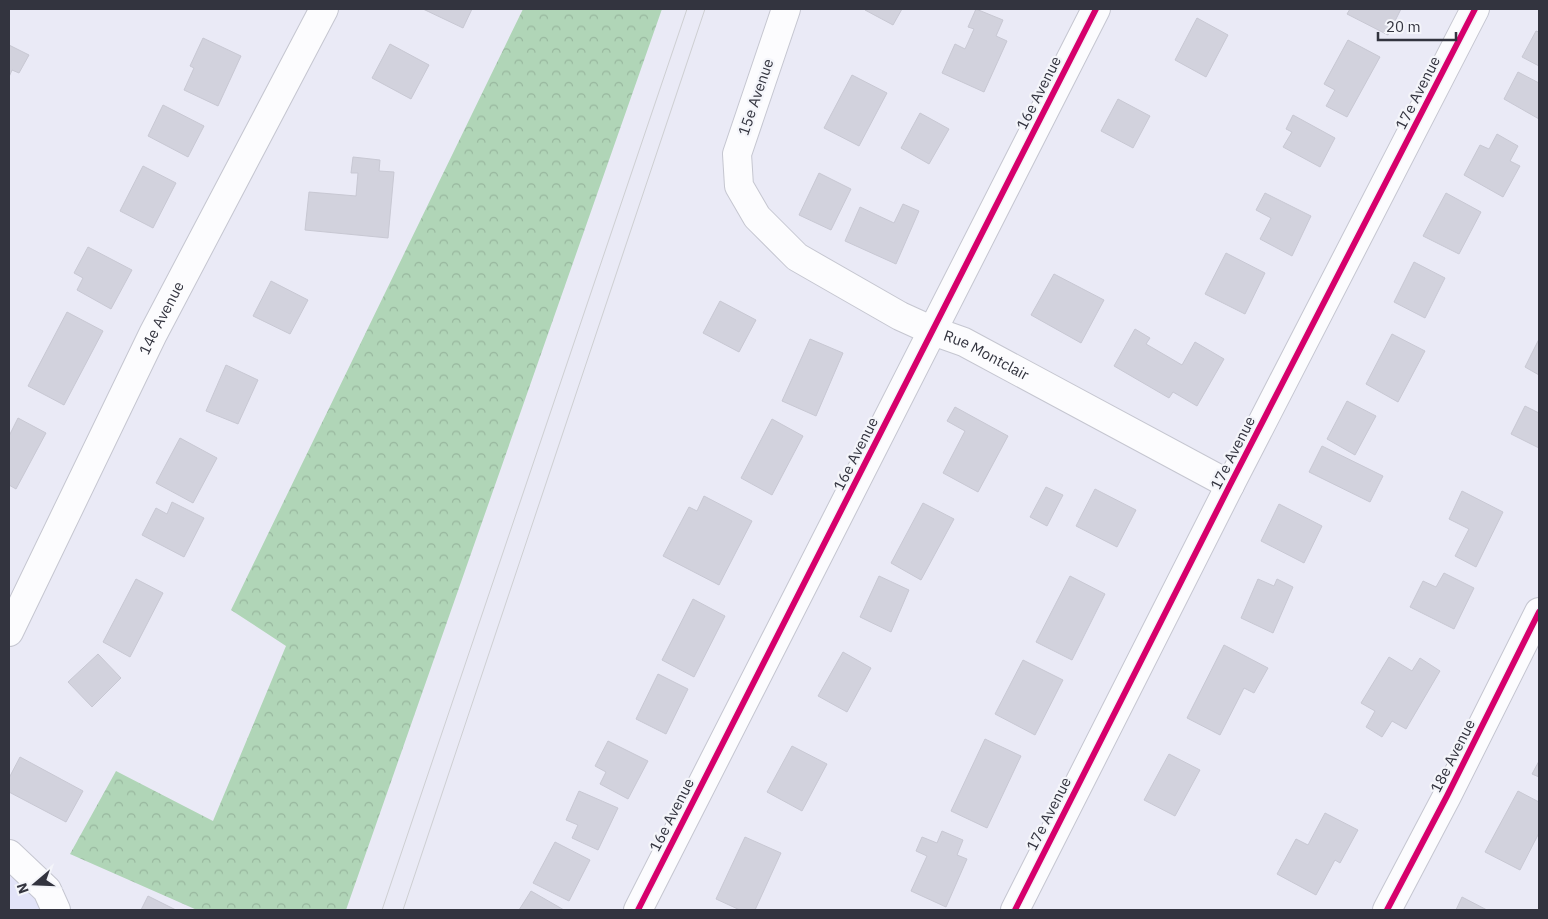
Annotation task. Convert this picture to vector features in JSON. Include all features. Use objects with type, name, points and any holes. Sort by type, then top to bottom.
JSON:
[{"type":"street","name":"15e Avenue","points":[[739,186],[737,154],[786,9]]},
{"type":"street","name":"16e Avenue","points":[[638,910],[1096,9]]},
{"type":"street","name":"17e Avenue","points":[[1015,910],[1230,485],[1476,9]]},
{"type":"street","name":"14e Avenue","points":[[9,632],[153,334],[315,12]]},
{"type":"street","name":"Rue Montclair","points":[[739,186],[757,217],[797,257],[900,316],[964,342],[1230,485]]},
{"type":"street","name":"18e Avenue","points":[[1387,910],[1448,796],[1539,612]]},
{"type":"street","points":[[9,854],[47,890],[56,910]]},
{"type":"shaded area","points":[[9,854],[56,910],[9,910]]},
{"type":"green space","points":[[523,9],[662,9],[346,910],[197,910],[70,854],[116,771],[213,821],[286,646],[231,610]]},
{"type":"building","points":[[423,9],[472,9],[463,28]]},
{"type":"building","points":[[866,9],[902,9],[893,25]]},
{"type":"building","points":[[976,9],[1003,20],[996,36],[1007,41],[984,92],[942,73],[955,44],[965,49],[974,29],[968,27]]},
{"type":"building","points":[[1350,9],[1401,9],[1388,35],[1347,14]]},
{"type":"building","points":[[1197,18],[1228,35],[1206,77],[1175,60]]},
{"type":"building","points":[[1536,31],[1539,32],[1539,66],[1522,57]]},
{"type":"building","points":[[203,38],[241,56],[218,106],[184,90],[194,68],[190,66]]},
{"type":"building","points":[[1348,40],[1380,57],[1347,117],[1326,106],[1335,90],[1324,84]]},
{"type":"building","points":[[390,44],[429,65],[411,99],[372,78]]},
{"type":"building","points":[[9,45],[29,55],[19,73],[12,70],[9,77]]},
{"type":"building","points":[[1518,72],[1539,83],[1539,119],[1504,99]]},
{"type":"building","points":[[852,75],[887,93],[859,146],[824,128]]},
{"type":"building","points":[[1118,99],[1150,116],[1133,148],[1101,131]]},
{"type":"building","points":[[163,105],[204,126],[188,157],[148,136]]},
{"type":"building","points":[[920,113],[949,129],[929,164],[901,148]]},
{"type":"building","points":[[1293,115],[1335,138],[1320,167],[1283,147],[1292,132],[1286,129]]},
{"type":"building","points":[[1497,134],[1518,146],[1510,161],[1520,166],[1503,197],[1464,175],[1480,145],[1489,149]]},
{"type":"building","points":[[353,157],[380,160],[379,171],[394,172],[388,238],[305,230],[309,192],[356,196],[358,173],[351,173]]},
{"type":"building","points":[[143,166],[176,183],[153,228],[120,211]]},
{"type":"building","points":[[819,173],[851,189],[831,230],[799,215]]},
{"type":"building","points":[[1265,193],[1311,216],[1292,256],[1260,239],[1271,218],[1256,210]]},
{"type":"building","points":[[1446,193],[1481,212],[1459,254],[1423,236]]},
{"type":"building","points":[[903,204],[919,211],[896,264],[845,241],[860,207],[894,223]]},
{"type":"building","points":[[88,247],[132,270],[111,309],[77,290],[83,278],[74,273]]},
{"type":"building","points":[[1226,253],[1265,273],[1245,314],[1205,294]]},
{"type":"building","points":[[1414,262],[1445,278],[1425,318],[1394,302]]},
{"type":"building","points":[[1054,274],[1104,300],[1081,343],[1031,315]]},
{"type":"building","points":[[271,281],[308,300],[290,334],[253,316]]},
{"type":"building","points":[[720,301],[756,320],[739,352],[703,333]]},
{"type":"building","points":[[67,312],[103,331],[64,405],[28,386]]},
{"type":"building","points":[[1135,329],[1150,338],[1146,344],[1182,365],[1195,342],[1224,359],[1197,406],[1173,392],[1169,398],[1114,366]]},
{"type":"building","points":[[1392,334],[1425,351],[1398,402],[1366,384]]},
{"type":"building","points":[[810,339],[843,353],[816,416],[782,401]]},
{"type":"building","points":[[1539,339],[1539,375],[1525,367]]},
{"type":"building","points":[[226,365],[258,380],[238,424],[206,411]]},
{"type":"building","points":[[1347,401],[1376,416],[1355,455],[1327,439]]},
{"type":"building","points":[[1525,406],[1539,413],[1539,448],[1511,434]]},
{"type":"building","points":[[955,407],[1008,436],[978,492],[943,473],[965,431],[947,421]]},
{"type":"building","points":[[18,418],[46,433],[16,489],[9,485],[9,436]]},
{"type":"building","points":[[772,419],[803,436],[772,495],[741,478]]},
{"type":"building","points":[[180,438],[217,458],[193,503],[156,483]]},
{"type":"building","points":[[1322,446],[1383,476],[1370,502],[1309,472]]},
{"type":"building","points":[[1046,487],[1063,495],[1047,526],[1030,517]]},
{"type":"building","points":[[1095,489],[1136,510],[1117,547],[1076,526]]},
{"type":"building","points":[[1462,491],[1503,512],[1476,567],[1455,556],[1469,529],[1449,519]]},
{"type":"building","points":[[704,496],[752,521],[719,585],[663,556],[689,507],[697,511]]},
{"type":"building","points":[[172,502],[204,518],[184,557],[142,535],[156,508],[167,514]]},
{"type":"building","points":[[923,503],[954,519],[921,580],[891,563]]},
{"type":"building","points":[[1279,504],[1322,526],[1304,563],[1261,541]]},
{"type":"building","points":[[1444,573],[1474,588],[1454,629],[1410,607],[1423,581],[1436,587]]},
{"type":"building","points":[[879,576],[909,590],[891,632],[860,617]]},
{"type":"building","points":[[1070,576],[1105,594],[1072,660],[1036,642]]},
{"type":"building","points":[[136,579],[163,593],[130,657],[103,642]]},
{"type":"building","points":[[1258,579],[1274,586],[1277,579],[1293,587],[1273,633],[1241,618]]},
{"type":"building","points":[[693,599],[725,616],[694,677],[662,660]]},
{"type":"building","points":[[1224,645],[1268,668],[1254,693],[1244,688],[1220,735],[1187,718]]},
{"type":"building","points":[[843,652],[871,668],[847,712],[818,696]]},
{"type":"building","points":[[98,654],[121,678],[92,707],[68,682]]},
{"type":"building","points":[[1389,657],[1412,671],[1420,658],[1440,671],[1406,729],[1392,721],[1382,737],[1366,727],[1375,711],[1361,703]]},
{"type":"building","points":[[1023,660],[1063,680],[1035,735],[995,714]]},
{"type":"building","points":[[658,674],[688,689],[666,734],[636,719]]},
{"type":"building","points":[[985,739],[1021,756],[987,828],[951,811]]},
{"type":"building","points":[[608,741],[648,761],[628,799],[600,784],[606,772],[595,766]]},
{"type":"building","points":[[792,746],[827,764],[802,811],[767,792]]},
{"type":"building","points":[[1169,754],[1200,770],[1175,816],[1144,800]]},
{"type":"building","points":[[20,757],[83,791],[66,822],[9,792],[9,778]]},
{"type":"building","points":[[1539,761],[1539,777],[1532,774]]},
{"type":"building","points":[[579,791],[618,808],[598,850],[572,838],[578,825],[566,820]]},
{"type":"building","points":[[1518,791],[1539,802],[1539,833],[1520,870],[1485,852]]},
{"type":"building","points":[[1325,813],[1358,830],[1340,863],[1335,860],[1316,895],[1277,874],[1296,839],[1308,845]]},
{"type":"building","points":[[942,831],[963,840],[957,855],[967,859],[946,907],[911,891],[927,856],[916,851],[922,837],[937,843]]},
{"type":"building","points":[[745,837],[781,853],[755,910],[740,910],[716,899]]},
{"type":"building","points":[[555,842],[590,860],[569,901],[533,883]]},
{"type":"building","points":[[531,891],[564,910],[519,910]]},
{"type":"building","points":[[148,896],[176,910],[141,910]]},
{"type":"building","points":[[1462,897],[1487,910],[1456,910]]},
{"type":"tram line","points":[[382,910],[687,9]]},
{"type":"tram line","points":[[403,910],[705,9]]},
{"type":"cycle path","points":[[638,910],[1096,9]]},
{"type":"cycle path","points":[[1015,910],[1230,485],[1475,9]]},
{"type":"cycle path","points":[[1387,910],[1447,796],[1539,612]]}]
